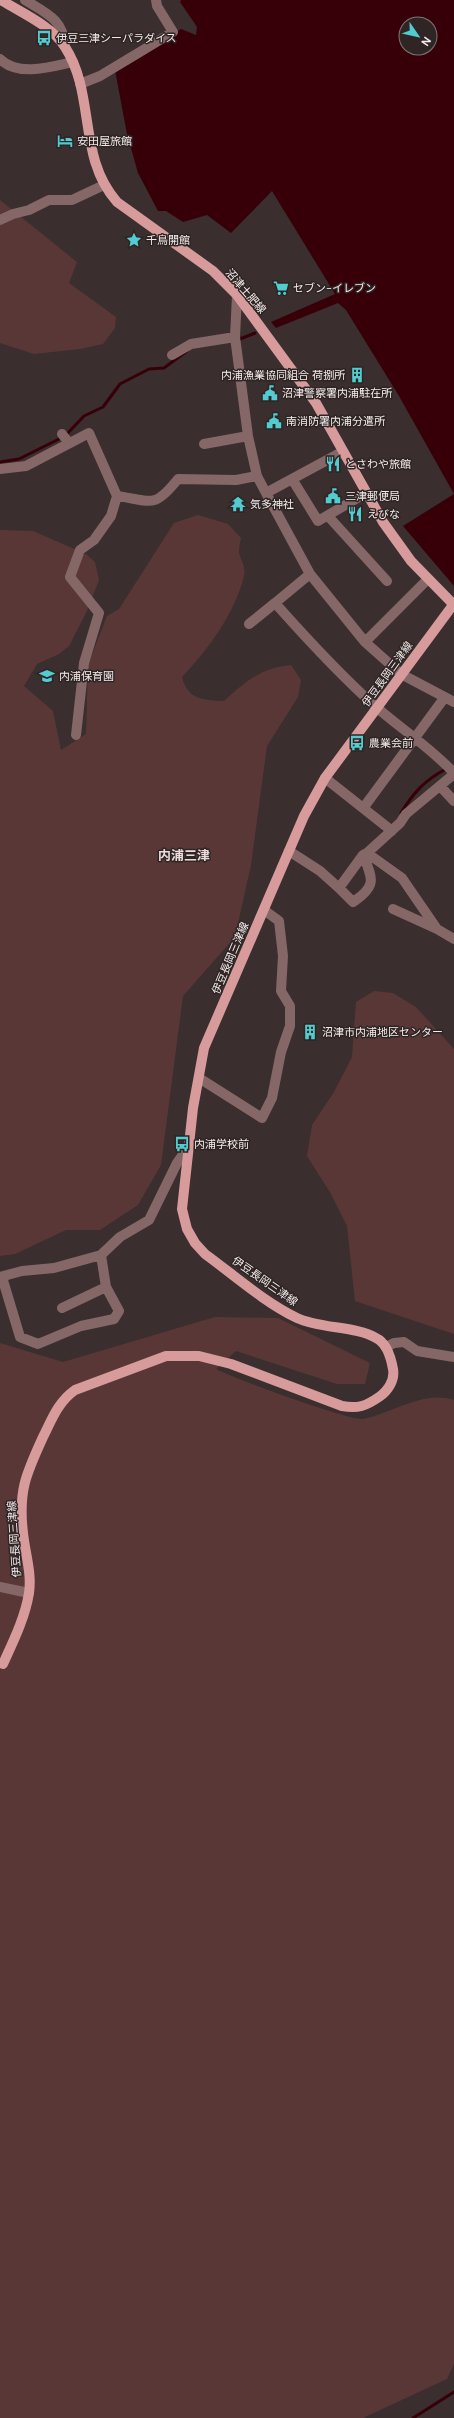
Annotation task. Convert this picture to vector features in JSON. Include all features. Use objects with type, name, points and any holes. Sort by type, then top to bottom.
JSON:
[{"type":"main road","name":"沼津土肥線","points":[[1,0],[44,27],[65,46],[73,62],[80,84],[93,157],[104,185],[117,202],[213,271],[237,295],[316,403],[342,452],[385,525],[427,580],[454,605]]},
{"type":"main road","name":"伊豆長岡三津線","points":[[3,1664],[21,1621],[29,1593],[30,1574],[21,1506],[25,1476],[55,1411],[66,1397],[75,1390],[166,1356],[199,1356],[231,1364],[342,1406],[357,1408],[369,1404],[389,1389],[394,1372],[386,1347],[377,1338],[298,1318],[205,1254],[196,1244],[187,1228],[182,1209],[187,1149],[204,1048],[304,816],[326,778],[401,674],[454,605]]},
{"type":"street","points":[[25,0],[57,23],[62,29],[65,46]]},
{"type":"street","points":[[80,84],[100,76],[173,32],[157,6],[156,0]]},
{"type":"street","points":[[0,59],[14,69],[73,62]]},
{"type":"street","points":[[0,220],[13,214],[29,210],[49,200],[72,200],[104,185]]},
{"type":"street","points":[[237,295],[235,336],[248,436],[257,476],[310,574],[365,642],[401,674],[450,699],[417,738],[364,807]]},
{"type":"street","points":[[172,355],[191,344],[235,336]]},
{"type":"street","points":[[0,469],[26,466],[66,439],[88,432],[117,496],[111,516],[94,540],[80,550],[70,577],[99,613],[84,663],[76,735]]},
{"type":"street","points":[[204,444],[248,436]]},
{"type":"street","points":[[266,493],[342,452]]},
{"type":"street","points":[[117,496],[155,502],[164,496],[178,479],[236,480],[257,476]]},
{"type":"street","points":[[292,479],[318,521],[366,493]]},
{"type":"street","points":[[328,516],[387,581]]},
{"type":"street","points":[[249,624],[310,574]]},
{"type":"street","points":[[365,642],[427,580]]},
{"type":"street","points":[[275,603],[335,670],[377,708],[436,753],[454,773],[406,814],[392,831],[365,854],[339,888]]},
{"type":"street","points":[[326,778],[392,831]]},
{"type":"street","points":[[440,786],[454,801]]},
{"type":"street","points":[[289,851],[320,871],[353,902],[369,890],[372,880],[365,854]]},
{"type":"street","points":[[365,854],[402,878],[437,929]]},
{"type":"street","points":[[393,909],[437,929],[454,939]]},
{"type":"street","points":[[198,1078],[262,1118],[272,1098],[281,1052],[290,1026],[290,1006],[281,992],[283,956],[279,921],[264,910]]},
{"type":"street","points":[[102,1255],[106,1287],[119,1311],[114,1319],[81,1326],[38,1344],[20,1337],[1,1277],[22,1271],[54,1268],[102,1255],[120,1237],[149,1220],[177,1162],[187,1149]]},
{"type":"street","points":[[62,1308],[106,1287]]},
{"type":"street","points":[[386,1347],[394,1343],[404,1342],[417,1351],[454,1357]]},
{"type":"street","points":[[0,1586],[29,1593]]},
{"type":"shaded area","points":[[181,0],[454,0],[454,494],[399,396],[346,310],[338,303],[276,328],[271,322],[335,294],[272,191],[231,233],[207,215],[183,222],[166,211],[158,211],[138,173],[127,134],[115,70],[181,29],[196,35],[197,27],[180,2]]},
{"type":"shaded area","points":[[0,200],[77,262],[69,283],[116,317],[115,328],[103,344],[80,349],[34,354],[0,343]]},
{"type":"shaded area","points":[[454,494],[454,586],[403,526]]},
{"type":"shaded area","points":[[198,515],[228,524],[241,538],[239,553],[244,566],[244,576],[240,590],[227,617],[211,643],[182,677],[188,690],[197,697],[203,699],[224,701],[240,687],[262,672],[291,665],[301,680],[298,697],[267,746],[251,865],[235,937],[183,996],[161,1165],[138,1205],[100,1230],[66,1230],[15,1254],[0,1256],[0,530],[33,531],[86,554],[95,562],[99,580],[87,611],[69,646],[59,654],[37,664],[24,686],[53,711],[61,750],[86,734],[88,665],[107,616],[119,609],[174,523]]},
{"type":"shaded area","points":[[374,991],[393,993],[416,1007],[454,1049],[454,1334],[355,1301],[347,1226],[331,1194],[307,1156],[312,1125],[334,1092],[352,1057],[356,1002]]},
{"type":"shaded area","points":[[215,1317],[278,1318],[370,1363],[365,1384],[337,1384],[236,1351],[216,1369],[291,1398],[354,1418],[363,1419],[419,1400],[442,1398],[454,1400],[454,2364],[447,2379],[363,2418],[0,2418],[0,1343],[63,1362]]},
{"type":"waterway","points":[[240,339],[255,333]]},
{"type":"waterway","points":[[0,462],[19,459],[65,436],[84,416],[103,407],[120,384],[149,369],[164,368],[187,351]]},
{"type":"waterway","points":[[401,813],[410,799],[426,782],[446,769]]},
{"type":"waterway","points":[[413,2418],[454,2392]]},
{"type":"place","name":"伊豆三津シーパラダイス","points":[[44,38]]},
{"type":"place","name":"安田屋旅館","points":[[65,141]]},
{"type":"place","name":"千鳥開館","points":[[134,240]]},
{"type":"place","name":"セブン-イレブン","points":[[281,288]]},
{"type":"place","name":"内浦漁業協同組合 荷捌所","points":[[357,375]]},
{"type":"place","name":"沼津警察署内浦駐在所","points":[[270,393]]},
{"type":"place","name":"南消防署内浦分遣所","points":[[274,421]]},
{"type":"place","name":"とさわや旅館","points":[[333,464]]},
{"type":"place","name":"三津郵便局","points":[[333,496]]},
{"type":"place","name":"気多神社","points":[[238,504]]},
{"type":"place","name":"えびな","points":[[355,514]]},
{"type":"place","name":"内浦保育園","points":[[47,676]]},
{"type":"place","name":"農業会前","points":[[357,743]]},
{"type":"place","name":"沼津市内浦地区センター","points":[[310,1032]]},
{"type":"place","name":"内浦学校前","points":[[182,1144]]},
{"type":"district","name":"内浦三津","points":[[184,855]]}]
